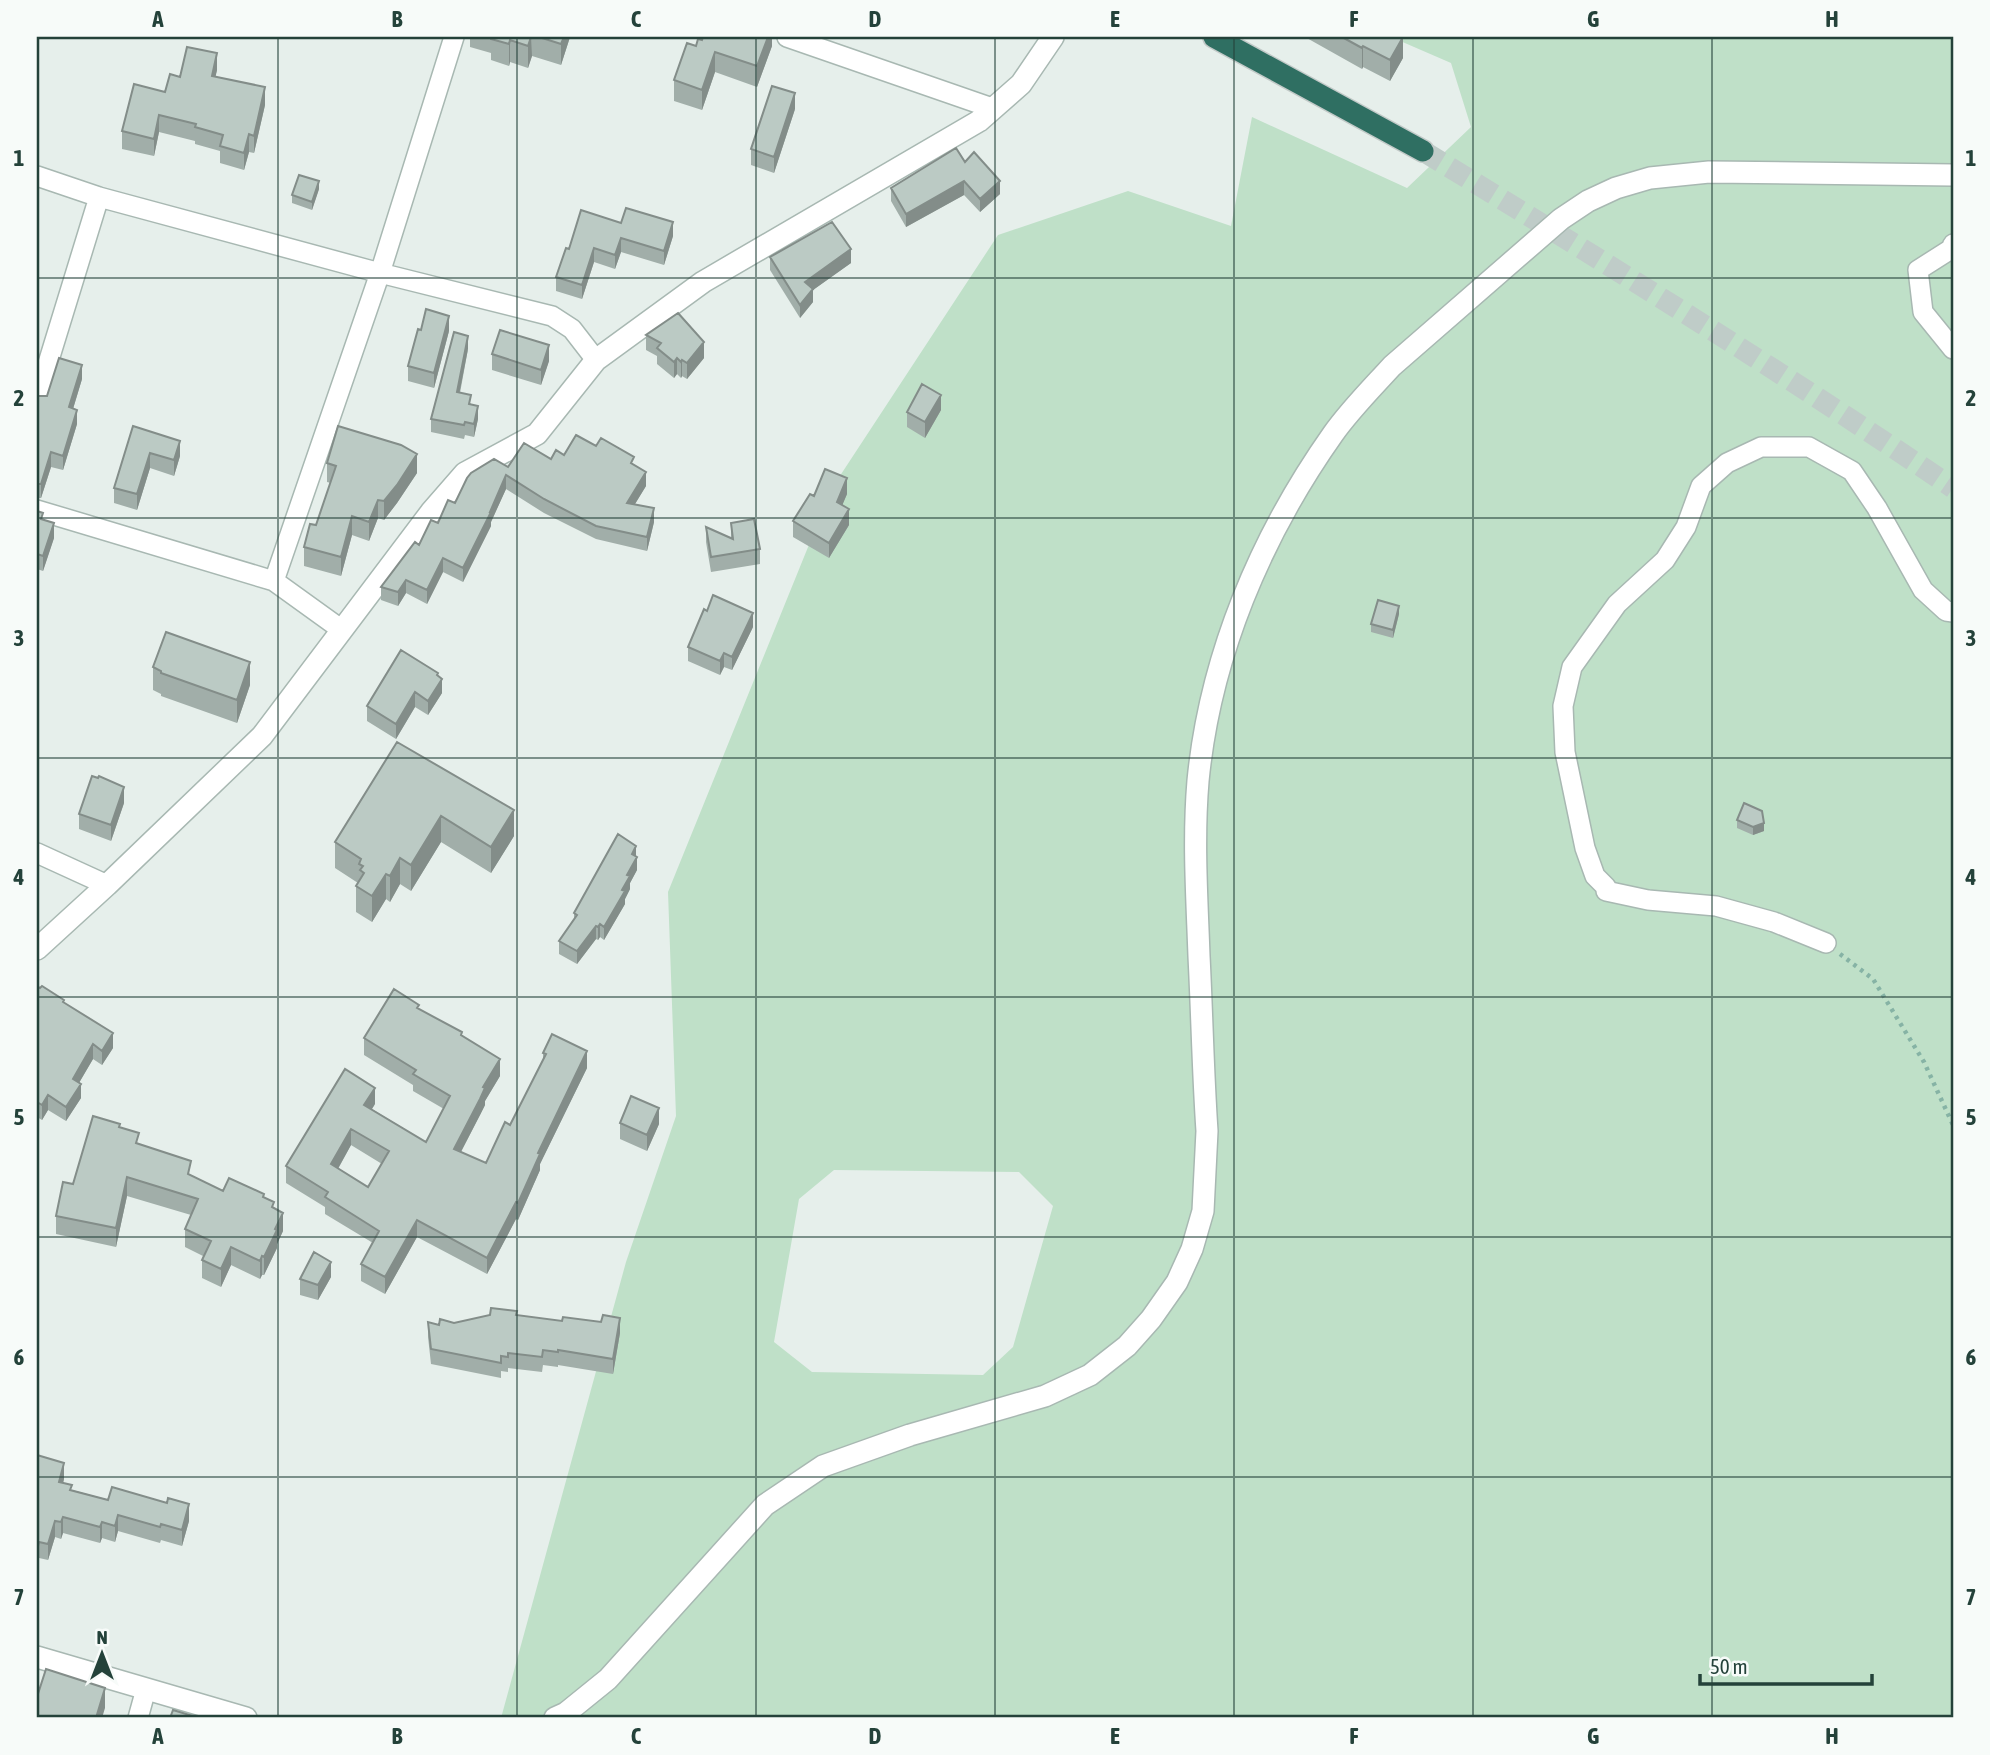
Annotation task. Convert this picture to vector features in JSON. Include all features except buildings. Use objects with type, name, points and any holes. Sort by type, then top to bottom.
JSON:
[{"type":"highway","points":[[1214,37],[1423,151]]},
{"type":"street","points":[[274,581],[380,273],[454,37]]},
{"type":"street","points":[[787,37],[992,108]]},
{"type":"street","points":[[37,949],[262,736],[431,512],[465,472],[537,434],[596,360],[703,282],[978,121],[1021,84],[1053,37]]},
{"type":"street","points":[[555,1718],[566,1713],[608,1679],[765,1505],[823,1466],[910,1435],[1045,1396],[1090,1376],[1127,1346],[1151,1319],[1177,1282],[1192,1249],[1203,1211],[1206,1170],[1207,1131],[1195,852],[1198,780],[1210,706],[1229,633],[1270,537],[1304,478],[1335,432],[1370,390],[1392,366],[1561,219],[1588,201],[1616,188],[1650,178],[1709,172],[1953,175]]},
{"type":"street","points":[[37,176],[99,197],[380,273],[552,316],[572,329],[596,360]]},
{"type":"street","points":[[37,399],[99,197]]},
{"type":"street","points":[[1953,244],[1951,249],[1918,270],[1923,312],[1953,349]]},
{"type":"street","points":[[1826,943],[1774,922],[1716,906],[1647,900],[1606,891],[1606,887],[1595,876],[1585,848],[1565,751],[1563,706],[1572,667],[1617,604],[1665,560],[1686,527],[1701,486],[1727,463],[1761,447],[1808,447],[1852,471],[1877,508],[1923,590],[1946,611],[1953,612]]},
{"type":"street","points":[[37,510],[274,581],[342,630]]},
{"type":"street","points":[[37,853],[107,885]]},
{"type":"street","points":[[37,1657],[246,1718]]},
{"type":"street","points":[[138,1718],[146,1689]]},
{"type":"path","points":[[1826,943],[1873,979],[1924,1062],[1953,1125]]},
{"type":"green space","points":[[1391,37],[1953,37],[1953,1718],[501,1718],[626,1262],[676,1116],[668,892],[832,488],[998,235],[1128,191],[1231,226],[1252,117],[1407,188],[1471,127],[1451,63]],"holes":[[[834,1170],[1019,1172],[1053,1206],[1013,1347],[983,1375],[812,1372],[774,1342],[799,1199]]]},
{"type":"tunnel","points":[[1423,151],[1756,358],[1953,488]]}]
